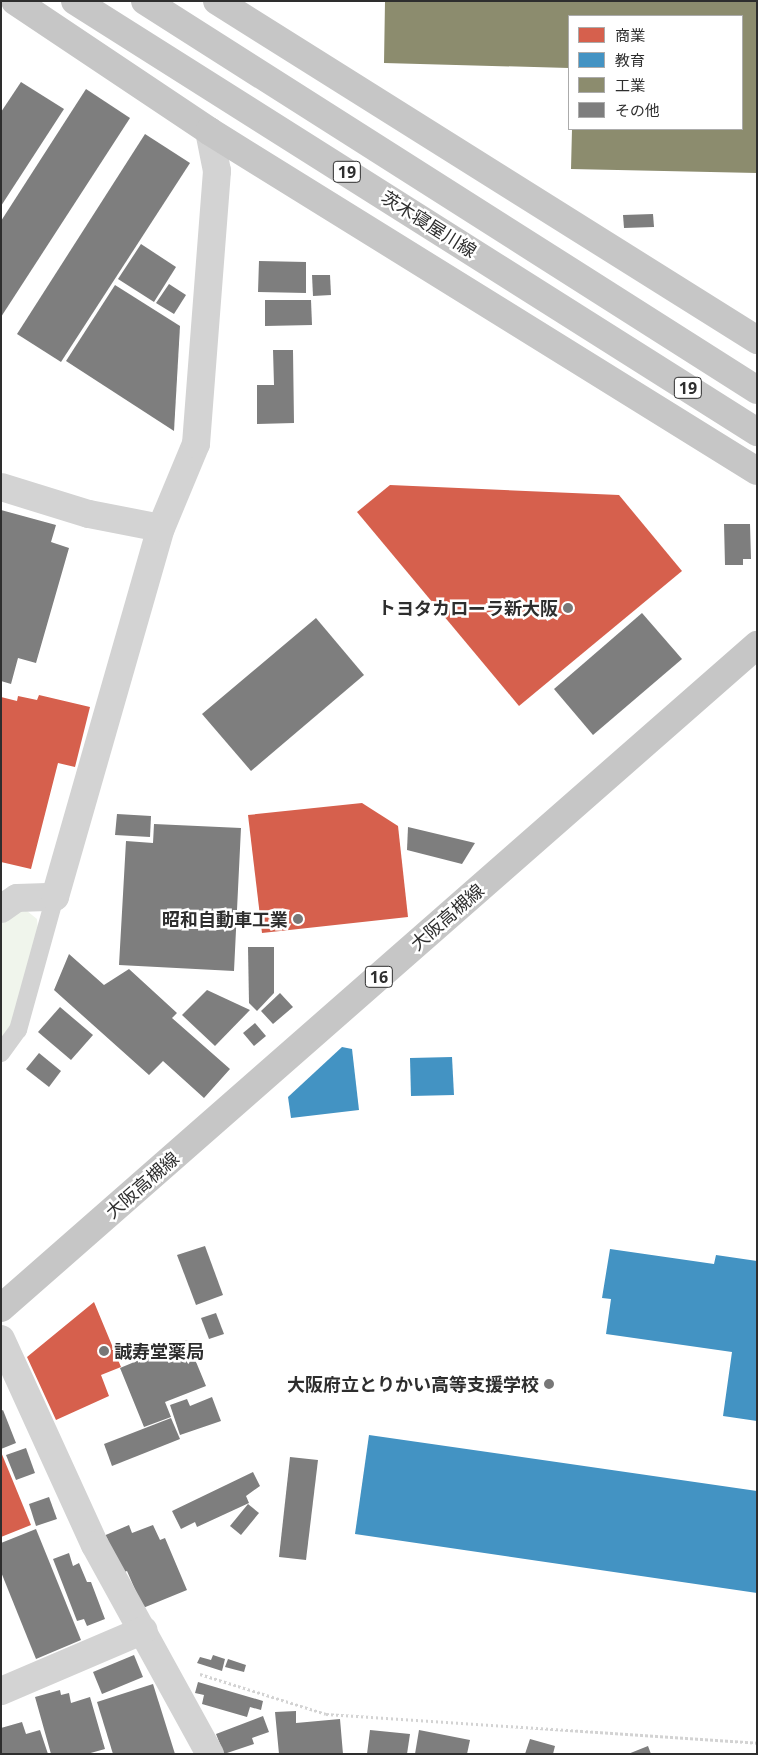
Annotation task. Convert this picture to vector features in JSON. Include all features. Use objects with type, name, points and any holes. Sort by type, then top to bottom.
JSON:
[{"type":"main road","points":[[15,1],[209,131],[757,471]]},
{"type":"main road","name":"茨木寝屋川線","points":[[75,1],[757,432]]},
{"type":"main road","name":"茨木寝屋川線","points":[[145,1],[640,318],[757,390]]},
{"type":"main road","points":[[217,1],[757,340]]},
{"type":"main road","name":"大阪高槻線","points":[[1,1308],[757,645]]},
{"type":"street","points":[[1,909],[17,898],[55,897],[161,528],[196,444],[217,171],[209,131]]},
{"type":"street","points":[[1,487],[89,514],[161,528]]},
{"type":"street","points":[[1,1339],[95,1545],[144,1630],[210,1754]]},
{"type":"street","points":[[1,1691],[144,1630]]},
{"type":"lane","points":[[1,1053],[18,1030],[55,897]]},
{"type":"path","points":[[159,1660],[326,1714],[757,1742]]},
{"type":"shaded area","points":[[27,911],[37,919],[39,940],[9,1030],[1,1040],[1,919],[8,914]]},
{"type":"building: 商業","points":[[390,485],[619,495],[682,571],[519,706],[357,512]]},
{"type":"building: 商業","points":[[39,695],[90,707],[75,767],[58,763],[31,869],[1,862],[1,697],[17,701],[18,696],[37,700]]},
{"type":"building: 商業","points":[[362,803],[398,826],[408,917],[262,933],[248,815]]},
{"type":"building: 商業","points":[[94,1302],[121,1367],[101,1375],[109,1396],[56,1420],[27,1357]]},
{"type":"building: 商業","points":[[1,1452],[31,1525],[1,1537]]},
{"type":"building: 教育","points":[[342,1047],[352,1049],[359,1110],[291,1118],[288,1097]]},
{"type":"building: 教育","points":[[452,1057],[454,1095],[411,1096],[410,1058]]},
{"type":"building: 教育","points":[[610,1249],[714,1264],[716,1255],[757,1261],[757,1421],[723,1416],[732,1352],[606,1334],[611,1299],[602,1298]]},
{"type":"building: 教育","points":[[369,1435],[757,1491],[757,1593],[355,1534]]},
{"type":"building: 工業","points":[[385,1],[757,1],[757,173],[571,169],[572,130],[743,130],[743,15],[568,15],[568,68],[384,63]]},
{"type":"building: その他","points":[[21,82],[64,109],[1,206],[1,112]]},
{"type":"building: その他","points":[[86,89],[130,118],[1,317],[1,221]]},
{"type":"building: その他","points":[[145,134],[190,163],[61,362],[17,334]]},
{"type":"building: その他","points":[[653,214],[654,227],[624,228],[623,215]]},
{"type":"building: その他","points":[[141,244],[176,267],[154,302],[118,279]]},
{"type":"building: その他","points":[[259,261],[306,262],[306,293],[258,292]]},
{"type":"building: その他","points":[[312,275],[330,275],[331,295],[313,296]]},
{"type":"building: その他","points":[[169,284],[186,295],[174,314],[156,303]]},
{"type":"building: その他","points":[[115,285],[180,326],[174,431],[66,361]]},
{"type":"building: その他","points":[[265,300],[311,300],[312,325],[265,326]]},
{"type":"building: その他","points":[[273,350],[293,350],[294,423],[257,424],[257,385],[274,385]]},
{"type":"building: その他","points":[[1,510],[56,525],[51,542],[69,548],[36,663],[18,658],[11,684],[1,681]]},
{"type":"building: その他","points":[[724,524],[750,524],[751,559],[743,559],[743,565],[725,565]]},
{"type":"building: その他","points":[[642,613],[682,659],[593,735],[554,689]]},
{"type":"building: その他","points":[[316,618],[364,675],[251,771],[202,714]]},
{"type":"building: その他","points":[[117,814],[151,816],[150,837],[115,835]]},
{"type":"building: その他","points":[[154,824],[241,828],[234,971],[119,965],[126,841],[153,843]]},
{"type":"building: その他","points":[[408,827],[475,843],[462,864],[407,850]]},
{"type":"building: その他","points":[[248,947],[274,947],[274,993],[257,1011],[249,1003]]},
{"type":"building: その他","points":[[69,954],[104,985],[129,969],[177,1013],[172,1018],[230,1069],[204,1098],[163,1061],[149,1075],[54,990]]},
{"type":"building: その他","points":[[207,990],[250,1010],[215,1046],[182,1015]]},
{"type":"building: その他","points":[[280,993],[293,1007],[273,1024],[261,1011]]},
{"type":"building: その他","points":[[60,1007],[93,1035],[71,1060],[38,1032]]},
{"type":"building: その他","points":[[255,1023],[266,1036],[254,1046],[243,1033]]},
{"type":"building: その他","points":[[39,1053],[61,1071],[49,1087],[26,1069]]},
{"type":"building: その他","points":[[205,1246],[223,1295],[196,1305],[177,1255]]},
{"type":"building: その他","points":[[216,1313],[224,1334],[209,1339],[201,1318]]},
{"type":"building: その他","points":[[187,1340],[206,1386],[165,1402],[171,1417],[144,1427],[120,1368]]},
{"type":"building: その他","points":[[212,1397],[221,1421],[180,1435],[170,1405],[187,1399],[190,1406]]},
{"type":"building: その他","points":[[3,1410],[16,1443],[1,1449],[1,1411]]},
{"type":"building: その他","points":[[171,1418],[180,1439],[112,1466],[104,1444]]},
{"type":"building: その他","points":[[26,1448],[35,1473],[16,1480],[6,1455]]},
{"type":"building: その他","points":[[290,1457],[318,1460],[306,1560],[279,1557]]},
{"type":"building: その他","points":[[253,1472],[260,1486],[246,1496],[249,1503],[197,1527],[195,1522],[181,1529],[172,1511]]},
{"type":"building: その他","points":[[49,1497],[57,1519],[36,1526],[29,1504]]},
{"type":"building: その他","points":[[248,1504],[259,1513],[241,1535],[230,1526]]},
{"type":"building: その他","points":[[129,1525],[132,1533],[153,1525],[160,1540],[165,1538],[187,1590],[143,1608],[127,1571],[117,1575],[101,1537]]},
{"type":"building: その他","points":[[36,1529],[81,1640],[36,1659],[1,1572],[1,1543]]},
{"type":"building: その他","points":[[69,1553],[73,1566],[79,1563],[87,1582],[91,1582],[105,1619],[87,1626],[84,1619],[77,1621],[53,1559]]},
{"type":"building: その他","points":[[134,1655],[143,1677],[102,1694],[93,1672]]},
{"type":"building: その他","points":[[213,1655],[225,1659],[222,1671],[197,1663],[200,1657],[211,1660]]},
{"type":"building: その他","points":[[228,1659],[246,1665],[244,1672],[225,1667]]},
{"type":"building: その他","points":[[198,1682],[263,1701],[261,1710],[250,1707],[247,1717],[202,1704],[204,1695],[195,1693]]},
{"type":"building: その他","points":[[153,1684],[175,1754],[113,1754],[97,1702]]},
{"type":"building: その他","points":[[60,1690],[61,1695],[69,1693],[71,1703],[90,1697],[105,1749],[87,1754],[51,1754],[35,1697]]},
{"type":"building: その他","points":[[296,1711],[296,1723],[340,1719],[343,1754],[279,1754],[275,1712]]},
{"type":"building: その他","points":[[263,1716],[269,1732],[252,1738],[254,1744],[224,1754],[216,1734]]},
{"type":"building: その他","points":[[22,1722],[26,1734],[40,1730],[48,1754],[1,1754],[1,1728]]},
{"type":"building: その他","points":[[370,1730],[410,1734],[407,1754],[367,1754]]},
{"type":"building: その他","points":[[419,1730],[470,1740],[467,1754],[415,1754]]},
{"type":"building: その他","points":[[530,1739],[555,1746],[553,1754],[525,1754]]},
{"type":"building: その他","points":[[648,1746],[651,1754],[628,1754]]},
{"type":"place","name":"トヨタカローラ新大阪","points":[[568,608]]},
{"type":"place","name":"昭和自動車工業","points":[[298,919]]},
{"type":"place","name":"誠寿堂薬局","points":[[104,1351]]},
{"type":"place","name":"大阪府立とりかい高等支援学校","points":[[549,1384]]}]
